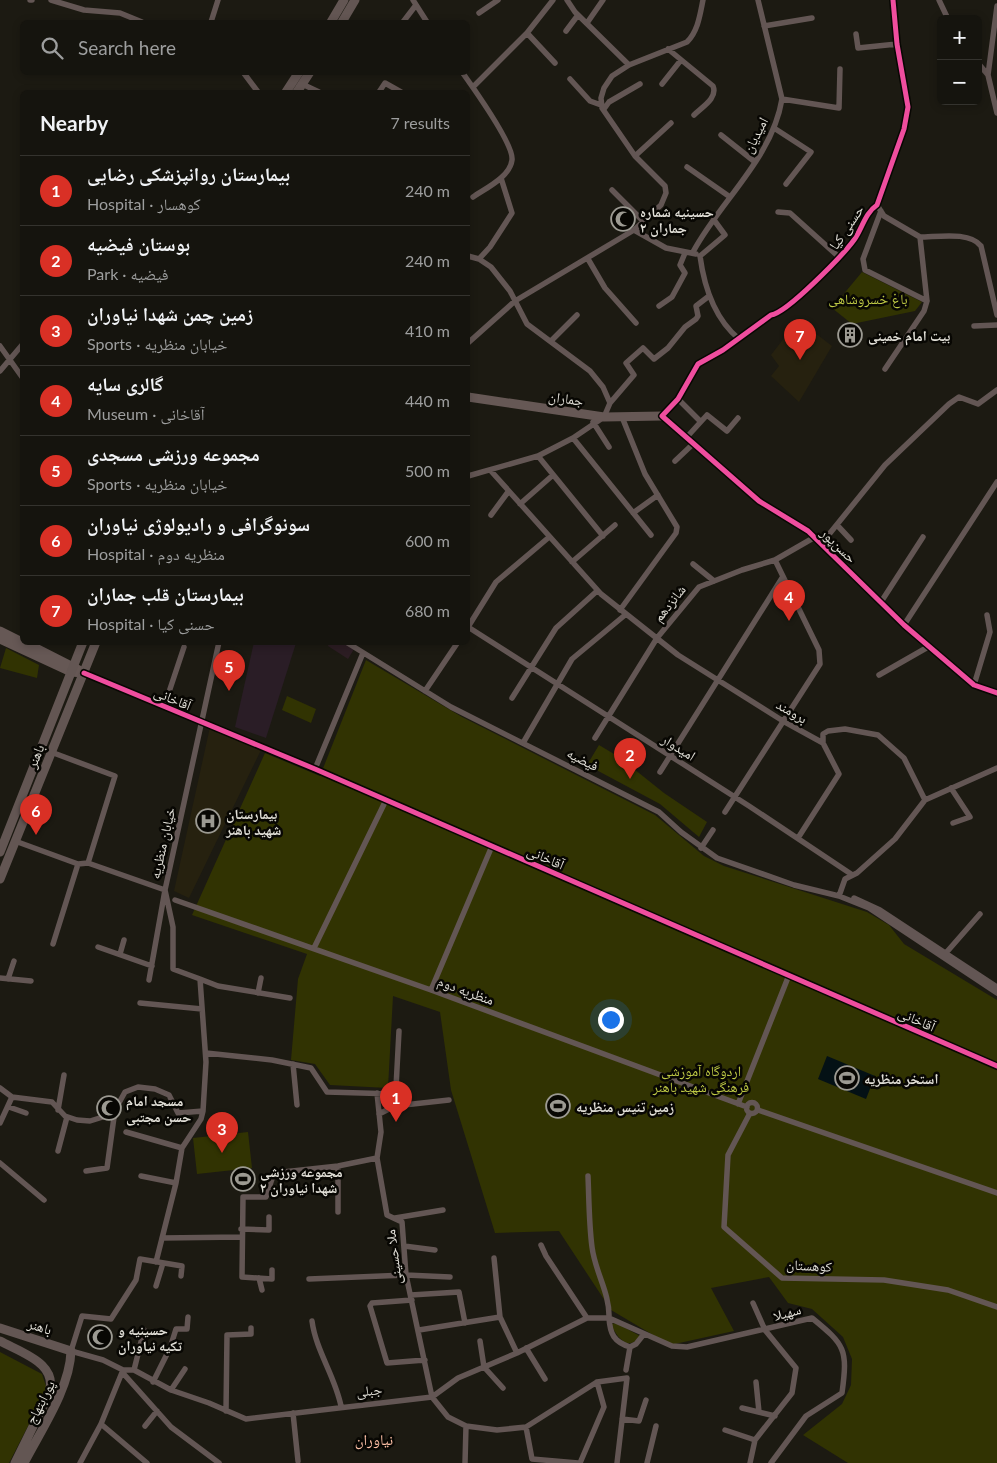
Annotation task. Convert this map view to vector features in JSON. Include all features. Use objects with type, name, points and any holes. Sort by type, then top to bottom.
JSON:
[{"type":"main road","points":[[332,20],[344,0]]},
{"type":"main road","points":[[343,20],[355,0]]},
{"type":"main road","points":[[287,90],[297,75]]},
{"type":"main road","points":[[298,90],[308,75]]},
{"type":"main road","name":"جماران","points":[[470,397],[604,417],[662,416]]},
{"type":"main road","points":[[0,631],[20,641]]},
{"type":"main road","points":[[0,639],[83,672]]},
{"type":"main road","points":[[28,645],[72,669]]},
{"type":"main road","name":"باهنر","points":[[0,852],[82,645]]},
{"type":"main road","name":"باهنر","points":[[0,879],[95,645]]},
{"type":"main road","name":"باهنر","points":[[0,1328],[72,1351]]},
{"type":"main road","name":"پورابتهاج","points":[[0,1342],[42,1364],[48,1370],[52,1388],[15,1463]]},
{"type":"main road","name":"پورابتهاج","points":[[24,1463],[66,1381],[72,1351]]},
{"type":"street","points":[[51,0],[84,10],[120,13],[137,20]]},
{"type":"street","points":[[478,13],[498,0]]},
{"type":"street","points":[[567,0],[578,14],[629,65]]},
{"type":"street","points":[[587,23],[603,0]]},
{"type":"street","points":[[602,107],[604,88],[612,76],[629,65],[687,42],[693,36],[703,0]]},
{"type":"street","name":"امیدیان","points":[[693,252],[755,162],[774,128],[782,99],[758,0]]},
{"type":"street","name":"حسنی کیا","points":[[662,416],[678,399],[698,364],[739,339],[771,315],[788,306],[840,258],[855,239],[871,209],[877,205],[907,118],[908,108],[897,44],[893,0]]},
{"type":"street","points":[[939,0],[946,15]]},
{"type":"street","points":[[211,20],[216,1]]},
{"type":"street","points":[[473,87],[528,33],[551,1]]},
{"type":"street","points":[[404,20],[415,2],[426,20]]},
{"type":"street","points":[[997,6],[988,75],[997,113]]},
{"type":"street","points":[[566,31],[578,14]]},
{"type":"street","points":[[764,26],[812,18]]},
{"type":"street","points":[[528,33],[556,64]]},
{"type":"street","points":[[856,34],[858,48],[897,44]]},
{"type":"street","points":[[668,49],[713,86],[713,97],[694,115]]},
{"type":"street","points":[[662,84],[681,60]]},
{"type":"street","points":[[982,68],[988,75]]},
{"type":"street","points":[[782,99],[839,108],[840,69]]},
{"type":"street","points":[[245,75],[256,90]]},
{"type":"street","points":[[464,75],[511,152],[512,160],[501,178],[473,197]]},
{"type":"street","points":[[470,341],[515,301],[634,230],[661,205],[666,193],[665,186],[635,156],[602,107],[590,101],[570,79]]},
{"type":"street","points":[[380,90],[385,83],[397,90]]},
{"type":"street","points":[[302,84],[315,90]]},
{"type":"street","points":[[602,107],[640,84]]},
{"type":"street","points":[[635,156],[670,123]]},
{"type":"street","points":[[774,128],[811,152],[786,184]]},
{"type":"street","points":[[722,135],[755,162]]},
{"type":"street","points":[[687,167],[730,197]]},
{"type":"street","points":[[480,259],[512,213],[501,178]]},
{"type":"street","points":[[612,190],[643,221]]},
{"type":"street","points":[[877,205],[884,216],[920,237],[966,238],[978,242],[982,246],[997,315]]},
{"type":"street","points":[[881,211],[863,259],[865,270],[927,301]]},
{"type":"street","points":[[778,212],[790,213],[840,258]]},
{"type":"street","points":[[700,256],[725,235],[714,220]]},
{"type":"street","points":[[634,230],[666,248],[685,253],[693,252],[700,256],[709,296],[730,332],[739,339]]},
{"type":"street","points":[[885,369],[924,311],[927,301],[920,237]]},
{"type":"street","points":[[659,306],[672,297],[685,273],[680,265],[685,253]]},
{"type":"street","points":[[470,256],[480,259],[504,281],[527,324],[590,371],[603,387],[610,402]]},
{"type":"street","points":[[588,259],[605,288],[636,323]]},
{"type":"street","points":[[470,476],[538,456],[573,438],[593,422],[604,417],[610,402],[634,375],[626,363],[643,348],[654,359],[664,352],[685,327],[696,319],[698,316],[696,306],[709,296]]},
{"type":"street","points":[[551,341],[577,315]]},
{"type":"street","points":[[974,326],[997,325]]},
{"type":"street","points":[[0,346],[20,373]]},
{"type":"street","points":[[0,371],[20,347]]},
{"type":"street","points":[[822,543],[885,465],[914,435],[956,398],[962,398],[978,404],[997,390]]},
{"type":"street","points":[[678,399],[700,421]]},
{"type":"street","points":[[686,438],[707,415],[727,431],[738,418]]},
{"type":"street","name":"حسن‌پور","points":[[662,416],[759,501],[802,526],[822,543],[928,647],[974,685],[997,693]]},
{"type":"street","points":[[523,743],[556,684],[572,660],[623,613],[678,528],[676,521],[645,474],[622,417]]},
{"type":"street","points":[[593,422],[609,447]]},
{"type":"street","points":[[573,438],[651,535]]},
{"type":"street","points":[[675,461],[693,444]]},
{"type":"street","points":[[538,456],[604,536]]},
{"type":"street","name":"برومند","points":[[491,471],[548,538],[597,591],[623,613],[678,655],[783,722],[823,742]]},
{"type":"street","points":[[520,504],[553,475]]},
{"type":"street","points":[[904,624],[997,482]]},
{"type":"street","points":[[491,515],[508,492]]},
{"type":"street","points":[[633,513],[658,496]]},
{"type":"street","points":[[572,562],[615,525]]},
{"type":"street","points":[[837,525],[851,540]]},
{"type":"street","name":"شانزدهم","points":[[595,738],[657,638],[699,586],[775,560],[815,537]]},
{"type":"street","points":[[881,602],[923,537]]},
{"type":"street","points":[[470,624],[496,582],[548,538]]},
{"type":"street","points":[[725,812],[820,664],[821,657],[775,560]]},
{"type":"street","points":[[693,564],[714,581]]},
{"type":"street","points":[[660,772],[782,578]]},
{"type":"street","points":[[512,698],[556,628],[597,591]]},
{"type":"street","points":[[974,685],[990,632],[987,615]]},
{"type":"street","name":"امیدوار","points":[[470,628],[734,796],[851,874]]},
{"type":"street","name":"خیابان منظریه","points":[[200,979],[173,969],[173,927],[165,890],[218,645]]},
{"type":"street","name":"فیضیه","points":[[351,645],[451,707],[659,812],[701,848],[717,858],[785,882],[839,894]]},
{"type":"street","points":[[425,691],[456,645]]},
{"type":"street","points":[[164,707],[184,647]]},
{"type":"street","points":[[879,675],[928,647]]},
{"type":"street","points":[[315,769],[363,653]]},
{"type":"street","name":"آقاخانی","points":[[83,672],[315,769],[997,1066]]},
{"type":"street","points":[[798,838],[839,774],[823,742],[823,734],[828,731],[845,729],[878,734],[904,758],[925,800]]},
{"type":"street","points":[[51,752],[115,776],[88,863]]},
{"type":"street","points":[[997,768],[925,800],[894,840],[858,873],[851,874],[845,879],[839,894],[870,907],[997,987]]},
{"type":"street","points":[[951,788],[970,817],[953,824]]},
{"type":"street","points":[[314,948],[386,800]]},
{"type":"street","points":[[701,848],[713,830]]},
{"type":"street","points":[[16,841],[78,864],[88,863],[165,890],[149,980]]},
{"type":"street","points":[[431,990],[492,846]]},
{"type":"street","points":[[53,944],[78,864]]},
{"type":"street","name":"منظریه دوم","points":[[176,900],[431,990],[738,1104],[747,1107],[753,1102],[757,1104],[758,1110]]},
{"type":"street","points":[[870,907],[997,993]]},
{"type":"street","points":[[945,954],[980,914]]},
{"type":"street","points":[[120,954],[124,940]]},
{"type":"street","points":[[98,947],[152,966]]},
{"type":"street","points":[[0,985],[14,961]]},
{"type":"street","points":[[738,1104],[789,975]]},
{"type":"street","points":[[3,978],[31,981]]},
{"type":"street","points":[[258,992],[261,978]]},
{"type":"street","points":[[156,1262],[176,1183],[182,1148],[201,1119],[203,1111],[206,1053],[200,979],[218,986],[290,998]]},
{"type":"street","points":[[140,1003],[202,1009]]},
{"type":"street","points":[[395,1106],[398,1031]]},
{"type":"street","points":[[206,1053],[311,1068],[327,1092],[395,1094]]},
{"type":"street","points":[[293,1064],[297,1105]]},
{"type":"street","points":[[58,1110],[64,1075]]},
{"type":"street","points":[[86,1171],[107,1168],[115,1110],[126,1092],[138,1086],[155,1088],[169,1095],[178,1113],[203,1111]]},
{"type":"street","points":[[0,1088],[12,1097],[52,1102],[58,1110],[68,1117],[77,1120],[90,1120],[106,1116],[115,1110]]},
{"type":"street","name":"ملا حسینی","points":[[377,1094],[380,1132],[377,1158],[387,1215],[402,1222],[406,1275],[432,1396]]},
{"type":"street","points":[[0,1123],[12,1097]]},
{"type":"street","points":[[379,1114],[395,1106],[449,1100]]},
{"type":"street","points":[[9,1107],[26,1113]]},
{"type":"street","points":[[747,1107],[750,1113],[758,1110],[997,1193]]},
{"type":"street","name":"کوهستان","points":[[750,1113],[728,1155],[724,1227],[782,1278],[884,1280],[948,1290],[997,1307]]},
{"type":"street","points":[[58,1151],[68,1117]]},
{"type":"street","points":[[126,1132],[182,1148]]},
{"type":"street","points":[[272,1270],[272,1279],[242,1277],[241,1229],[243,1197],[266,1197],[274,1173],[338,1166],[377,1158]]},
{"type":"street","points":[[0,1163],[44,1200]]},
{"type":"street","points":[[338,1166],[338,1212]]},
{"type":"street","points":[[141,1176],[176,1183]]},
{"type":"street","points":[[588,1176],[592,1247],[599,1278],[610,1304],[610,1333],[618,1344],[630,1347],[636,1344],[644,1334]]},
{"type":"street","points":[[395,1218],[443,1210]]},
{"type":"street","points":[[241,1229],[269,1230],[269,1217]]},
{"type":"street","points":[[162,1238],[241,1237]]},
{"type":"street","points":[[541,1245],[546,1256],[587,1318]]},
{"type":"street","points":[[404,1246],[435,1250]]},
{"type":"street","points":[[494,1258],[500,1318],[517,1353]]},
{"type":"street","points":[[181,1276],[182,1266],[140,1259],[136,1280],[111,1319],[82,1316],[72,1351],[103,1360],[123,1371],[171,1427],[219,1463]]},
{"type":"street","points":[[156,1286],[163,1263]]},
{"type":"street","points":[[309,1278],[406,1275],[450,1277]]},
{"type":"street","points":[[259,1278],[262,1290]]},
{"type":"street","points":[[425,1360],[387,1364],[370,1306],[372,1302],[459,1292],[464,1323]]},
{"type":"street","points":[[750,1463],[756,1440],[792,1393],[796,1368],[765,1330],[753,1303]]},
{"type":"street","points":[[153,1382],[170,1348],[176,1329],[187,1329],[188,1317]]},
{"type":"street","points":[[419,1330],[500,1318]]},
{"type":"street","name":"جبلی","points":[[134,1370],[153,1382],[171,1390],[209,1402],[246,1419],[432,1396],[458,1378],[517,1353],[587,1318],[609,1318]]},
{"type":"street","name":"سهیلا","points":[[609,1318],[672,1346],[686,1347],[812,1318],[839,1341],[846,1366],[842,1392],[806,1416],[771,1463]]},
{"type":"street","points":[[312,1321],[314,1337],[338,1390],[341,1406]]},
{"type":"street","points":[[226,1411],[228,1335],[251,1334],[251,1328]]},
{"type":"street","points":[[123,1371],[134,1370],[144,1330]]},
{"type":"street","points":[[480,1341],[484,1368],[503,1388]]},
{"type":"street","points":[[626,1370],[630,1347]]},
{"type":"street","points":[[526,1348],[545,1379]]},
{"type":"street","points":[[171,1390],[186,1369]]},
{"type":"street","points":[[80,1463],[101,1424],[123,1371]]},
{"type":"street","points":[[432,1396],[448,1417],[466,1426],[498,1430],[526,1428],[597,1382],[627,1378],[618,1463]]},
{"type":"street","points":[[526,1428],[532,1459],[579,1463],[604,1407],[597,1382]]},
{"type":"street","points":[[756,1382],[759,1412]]},
{"type":"street","points":[[622,1419],[639,1421],[646,1400]]},
{"type":"street","points":[[742,1408],[774,1416]]},
{"type":"street","points":[[145,1426],[158,1411]]},
{"type":"street","points":[[293,1412],[298,1461]]},
{"type":"street","points":[[101,1424],[147,1463]]},
{"type":"street","points":[[465,1463],[466,1426]]},
{"type":"street","points":[[647,1463],[656,1426]]},
{"type":"street","points":[[725,1430],[756,1440]]},
{"type":"shaded area","points":[[798,320],[832,346],[799,402],[771,376],[779,366],[771,355]]},
{"type":"shaded area","points":[[253,645],[295,645],[266,738],[235,727]]},
{"type":"shaded area","points":[[347,645],[354,649],[348,659],[328,646]]},
{"type":"shaded area","name":"بیمارستان شهید باهنر","points":[[210,727],[261,750],[189,898],[174,891]]},
{"type":"shaded area","name":"استخر منظریه","points":[[827,1056],[875,1076],[866,1099],[818,1079]]},
{"type":"green space","name":"باغ خسروشاهی","points":[[862,272],[922,302],[915,311],[852,324],[832,308]]},
{"type":"green space","points":[[6,648],[39,665],[37,678],[0,668]]},
{"type":"green space","name":"اردوگاه آموزشی فرهنگی شهید باهنر","points":[[366,660],[462,717],[655,815],[704,856],[724,866],[867,912],[889,925],[904,944],[997,1000],[997,1463],[848,1463],[803,1435],[842,1404],[851,1385],[852,1359],[843,1337],[812,1309],[788,1303],[769,1277],[711,1288],[734,1331],[670,1345],[611,1310],[559,1231],[495,1233],[451,1090],[440,1012],[393,996],[388,1088],[330,1085],[315,1064],[291,1060],[298,979],[307,954],[192,915],[265,753],[320,776]]},
{"type":"green space","points":[[287,696],[316,709],[311,723],[282,710]]},
{"type":"green space","points":[[599,745],[619,757],[664,793],[707,822],[699,837],[660,804],[587,765]]},
{"type":"green space","points":[[248,1132],[252,1168],[197,1174],[193,1138]]},
{"type":"green space","points":[[616,1323],[640,1336],[631,1343],[623,1341],[619,1338],[611,1324]]},
{"type":"green space","points":[[0,1352],[42,1374],[47,1389],[9,1463],[0,1463]]},
{"type":"cycle path","points":[[893,0],[897,44],[908,107],[904,129],[877,205],[869,212],[857,236],[848,247],[827,270],[789,305],[771,315],[723,350],[698,364],[678,399],[662,416],[759,501],[808,531],[904,625],[974,685],[997,693]]},
{"type":"cycle path","points":[[84,673],[315,769],[997,1066]]},
{"type":"place","name":"حسینیه شماره ۲ جماران","points":[[623,219]]},
{"type":"place","name":"بیت امام خمینی","points":[[850,335]]},
{"type":"place","name":"بیمارستان قلب جماران","points":[[800,360]]},
{"type":"place","name":"گالری سایه","points":[[789,621]]},
{"type":"place","name":"مجموعه ورزشی مسجدی","points":[[229,691]]},
{"type":"place","name":"بوستان فیضیه","points":[[630,779]]},
{"type":"place","name":"بیمارستان شهید باهنر","points":[[208,821]]},
{"type":"place","name":"سونوگرافی و رادیولوژی نیاوران","points":[[36,835]]},
{"type":"place","name":"استخر منظریه","points":[[847,1078]]},
{"type":"place","name":"زمین تنیس منظریه","points":[[558,1106]]},
{"type":"place","name":"مسجد امام حسن مجتبی","points":[[109,1108]]},
{"type":"place","name":"بیمارستان روانپزشکی رضایی","points":[[396,1122]]},
{"type":"place","name":"زمین چمن شهدا نیاوران","points":[[222,1153]]},
{"type":"place","name":"مجموعه ورزشی شهدا نیاوران ۲","points":[[243,1179]]},
{"type":"place","name":"حسینیه و تکیه نیاوران","points":[[100,1337]]},
{"type":"district","name":"نیاوران","points":[[374,1439]]}]
